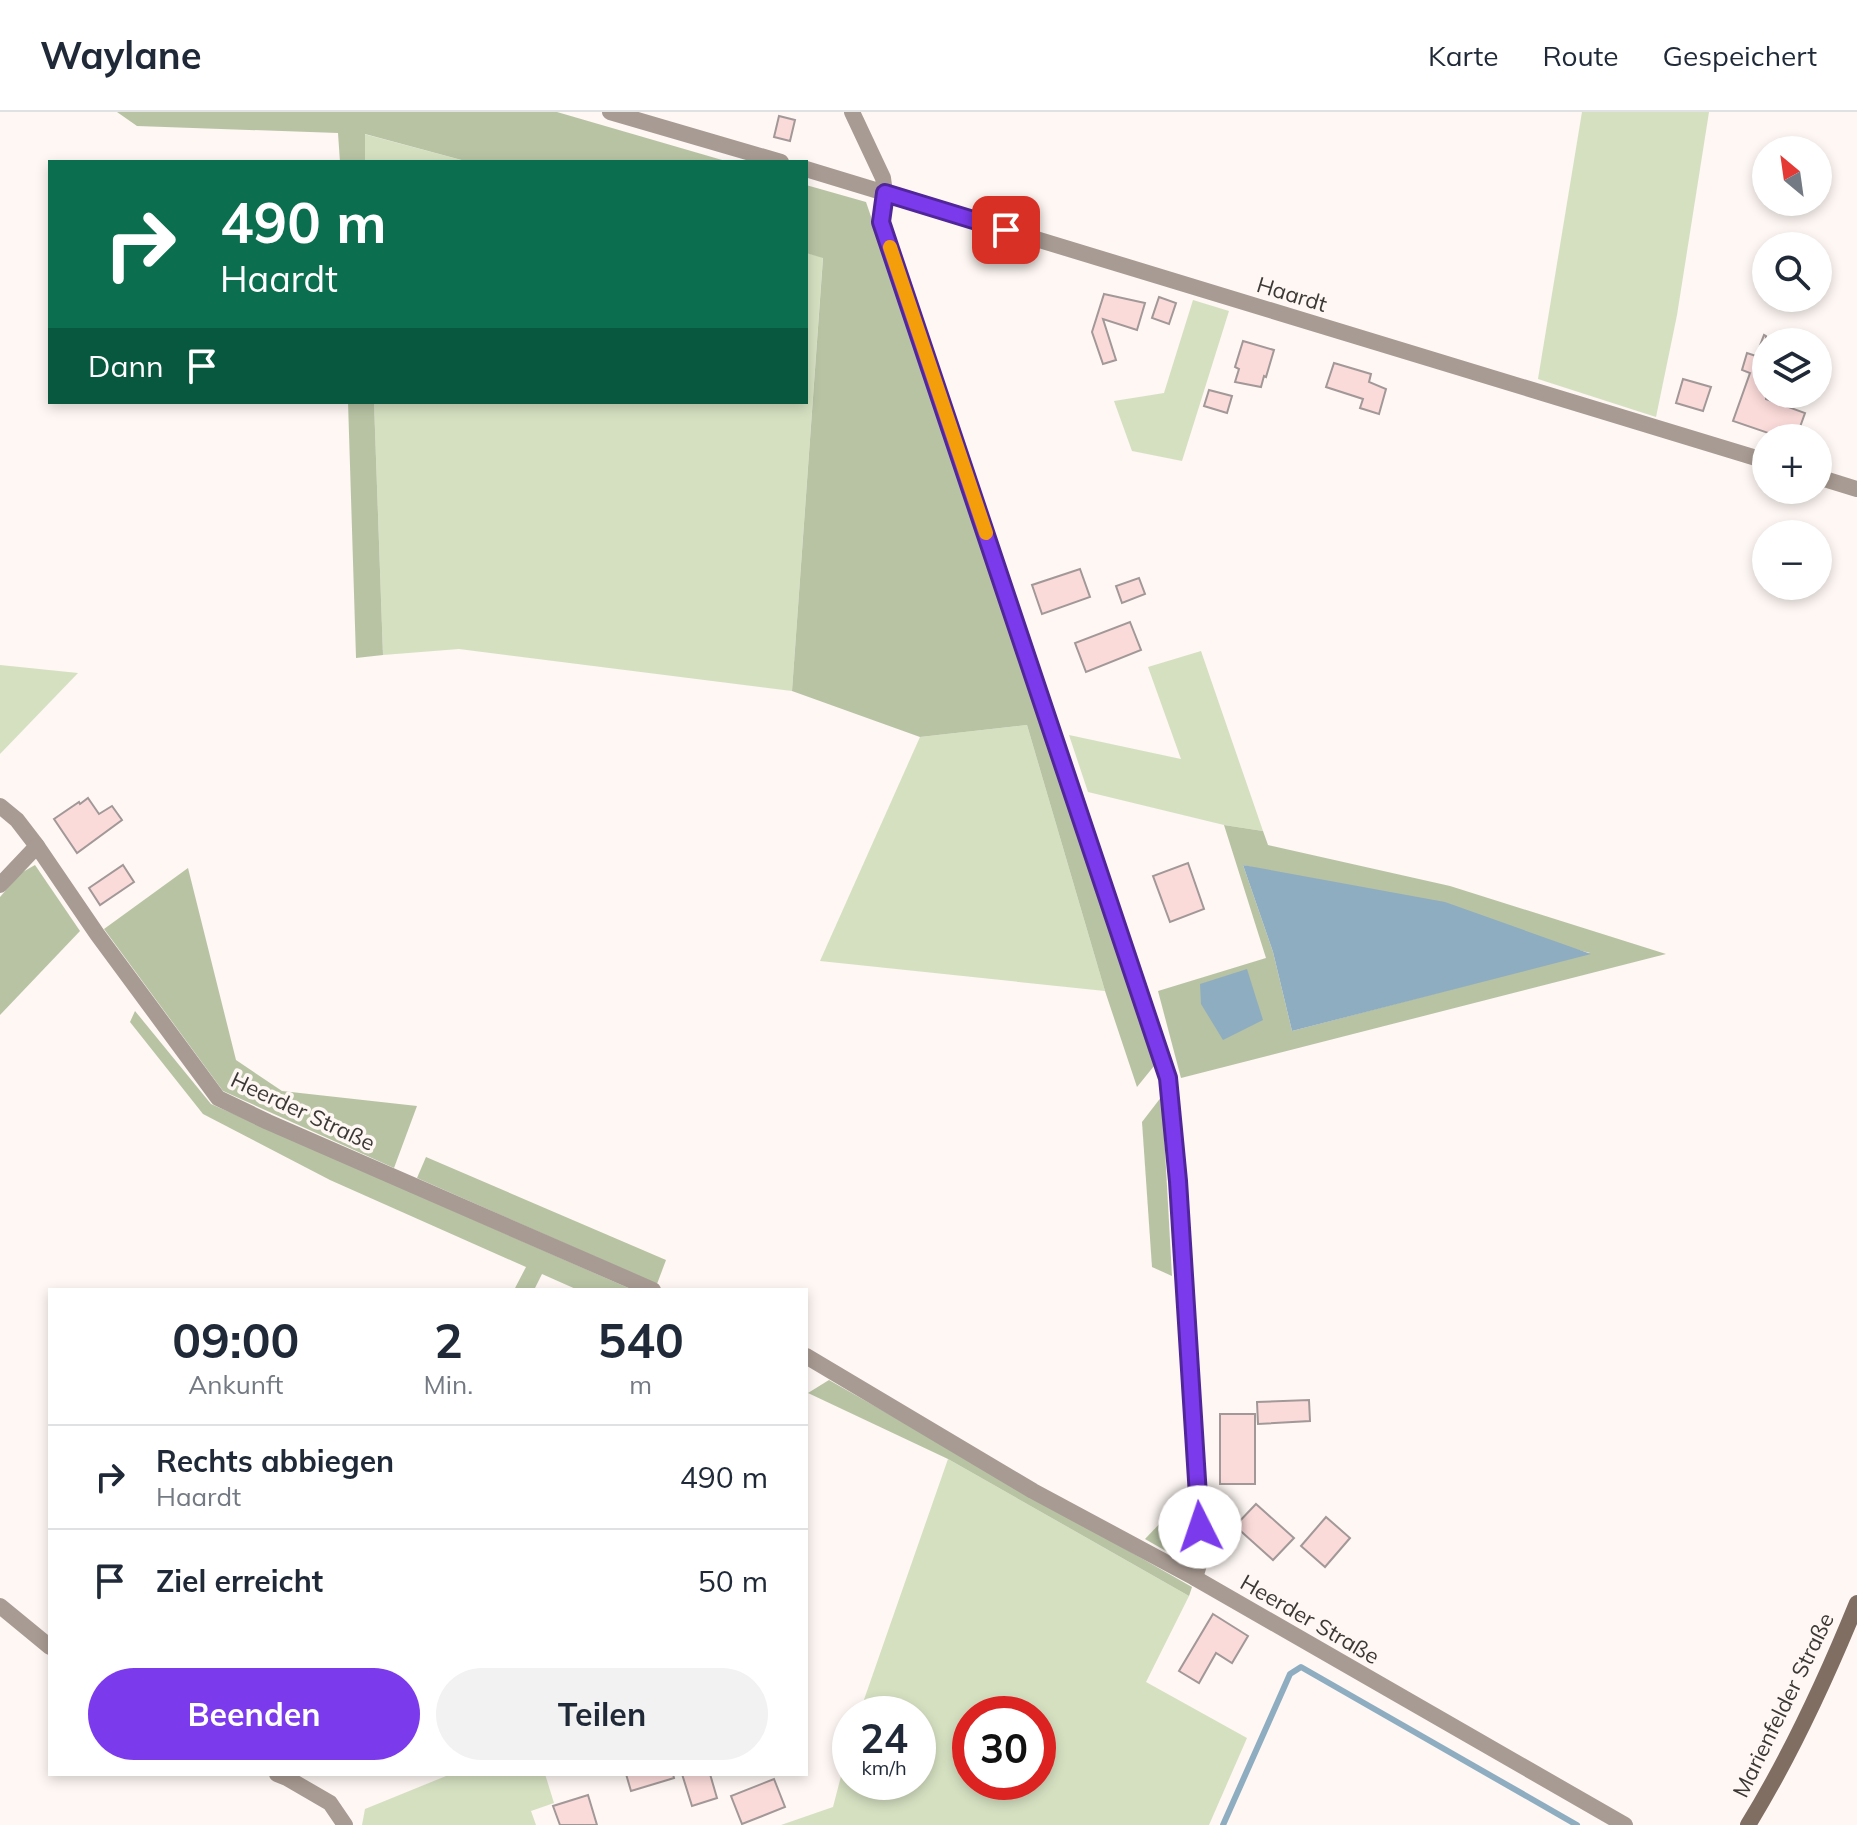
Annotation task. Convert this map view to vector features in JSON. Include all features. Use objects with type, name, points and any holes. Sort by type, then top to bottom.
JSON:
[{"type":"main road","name":"Marienfelder Straße","points":[[1748,1825],[1830,1670],[1857,1603]]},
{"type":"street","points":[[610,112],[774,160]]},
{"type":"street","points":[[852,112],[883,178],[885,193],[881,222],[1168,1078],[1178,1181],[1201,1558],[1195,1578]]},
{"type":"street","name":"Haardt","points":[[808,170],[1752,457]]},
{"type":"street","points":[[1832,481],[1857,489]]},
{"type":"street","name":"Heerder Straße","points":[[0,806],[17,820],[37,846],[97,934],[218,1098],[648,1288]]},
{"type":"street","points":[[0,885],[37,846]]},
{"type":"street","name":"Heerder Straße","points":[[808,1357],[1033,1491],[1195,1578],[1625,1825]]},
{"type":"street","points":[[0,1606],[48,1645]]},
{"type":"street","points":[[282,1776],[330,1803],[345,1825]]},
{"type":"green space","points":[[117,112],[557,112],[722,160],[462,160],[365,134],[365,160],[340,160],[338,133],[137,126]]},
{"type":"green space","points":[[1582,112],[1709,112],[1677,315],[1656,417],[1538,379]]},
{"type":"green space","points":[[364,134],[462,160],[365,160]]},
{"type":"green space","points":[[808,186],[866,202],[1042,720],[1154,1066],[1137,1087],[1105,991],[1027,725],[920,737],[792,691],[823,258],[808,254]]},
{"type":"green space","points":[[808,253],[823,257],[792,691],[459,649],[383,655],[374,404],[808,404]]},
{"type":"green space","points":[[1193,300],[1229,311],[1182,461],[1132,451],[1114,401],[1164,393]]},
{"type":"green space","points":[[348,404],[374,404],[383,655],[356,658]]},
{"type":"green space","points":[[1201,651],[1263,831],[1224,825],[1088,792],[1069,735],[1181,759],[1148,667]]},
{"type":"green space","points":[[0,665],[78,673],[0,754]]},
{"type":"green space","points":[[1027,725],[1105,991],[820,961],[920,737]]},
{"type":"green space","points":[[1224,825],[1263,831],[1268,845],[1450,886],[1666,954],[1181,1078],[1158,991],[1266,958]],"holes":[[[1243,865],[1590,953],[1292,1031],[1273,952]]]},
{"type":"green space","points":[[35,865],[80,931],[0,1015],[0,897],[21,873]]},
{"type":"green space","points":[[188,868],[236,1060],[282,1091],[417,1106],[394,1168],[223,1091],[104,929]]},
{"type":"green space","points":[[135,1011],[211,1104],[628,1288],[574,1288],[542,1274],[535,1288],[515,1288],[526,1267],[330,1180],[203,1114],[130,1022]]},
{"type":"green space","points":[[1162,1096],[1172,1276],[1152,1267],[1142,1122]]},
{"type":"green space","points":[[426,1157],[666,1260],[657,1284],[417,1178]]},
{"type":"green space","points":[[829,1380],[1192,1587],[1189,1596],[948,1459],[808,1393]]},
{"type":"green space","points":[[948,1459],[1189,1596],[1146,1682],[1247,1738],[1209,1825],[781,1825],[833,1807],[835,1800],[936,1800],[936,1696],[865,1696]]},
{"type":"green space","points":[[1187,1495],[1190,1548],[1178,1558],[1145,1539]]},
{"type":"green space","points":[[446,1776],[546,1776],[554,1803],[531,1811],[536,1825],[362,1825],[365,1809]]},
{"type":"water","points":[[1243,865],[1445,902],[1591,954],[1292,1031],[1273,952]]},
{"type":"water","points":[[1247,969],[1263,1020],[1223,1040],[1201,1004],[1200,984]]},
{"type":"building","points":[[779,116],[795,120],[790,141],[774,137]]},
{"type":"building","points":[[1104,294],[1145,303],[1137,330],[1103,319],[1116,360],[1103,364],[1092,332]]},
{"type":"building","points":[[1159,297],[1176,303],[1169,324],[1152,318]]},
{"type":"building","points":[[1243,341],[1274,350],[1261,387],[1235,382],[1239,369],[1235,367]]},
{"type":"building","points":[[1747,353],[1752,355],[1752,408],[1791,408],[1805,413],[1801,424],[1752,424],[1752,427],[1733,421],[1750,373],[1742,370]]},
{"type":"building","points":[[1334,363],[1371,374],[1369,382],[1386,389],[1379,414],[1360,408],[1363,399],[1326,387]]},
{"type":"building","points":[[1683,379],[1711,387],[1703,411],[1676,403]]},
{"type":"building","points":[[1209,390],[1232,396],[1227,413],[1204,406]]},
{"type":"building","points":[[1080,569],[1090,597],[1042,614],[1032,585]]},
{"type":"building","points":[[1139,578],[1145,594],[1122,603],[1116,586]]},
{"type":"building","points":[[1130,622],[1141,650],[1086,672],[1075,643]]},
{"type":"building","points":[[88,798],[99,814],[112,806],[122,820],[77,853],[54,819]]},
{"type":"building","points":[[1188,863],[1204,909],[1170,922],[1153,876]]},
{"type":"building","points":[[123,865],[134,882],[100,905],[89,888]]},
{"type":"building","points":[[1309,1400],[1310,1421],[1258,1424],[1257,1402]]},
{"type":"building","points":[[1220,1414],[1255,1414],[1255,1484],[1220,1484]]},
{"type":"building","points":[[1256,1504],[1294,1538],[1273,1560],[1235,1526]]},
{"type":"building","points":[[1326,1517],[1350,1538],[1325,1567],[1301,1546]]},
{"type":"building","points":[[1213,1614],[1248,1636],[1232,1663],[1216,1653],[1199,1683],[1179,1671]]},
{"type":"building","points":[[627,1776],[674,1776],[674,1778],[631,1791]]},
{"type":"building","points":[[683,1776],[711,1776],[717,1798],[692,1806]]},
{"type":"building","points":[[774,1779],[785,1807],[742,1824],[731,1796]]},
{"type":"building","points":[[588,1795],[597,1825],[560,1825],[553,1806]]},
{"type":"waterway","points":[[1223,1825],[1290,1674],[1301,1667],[1577,1825]]},
{"type":"slow traffic","points":[[890,247],[986,533]]},
{"type":"route","points":[[1006,230],[885,193],[881,222],[1168,1078],[1178,1181],[1200,1527]]}]
